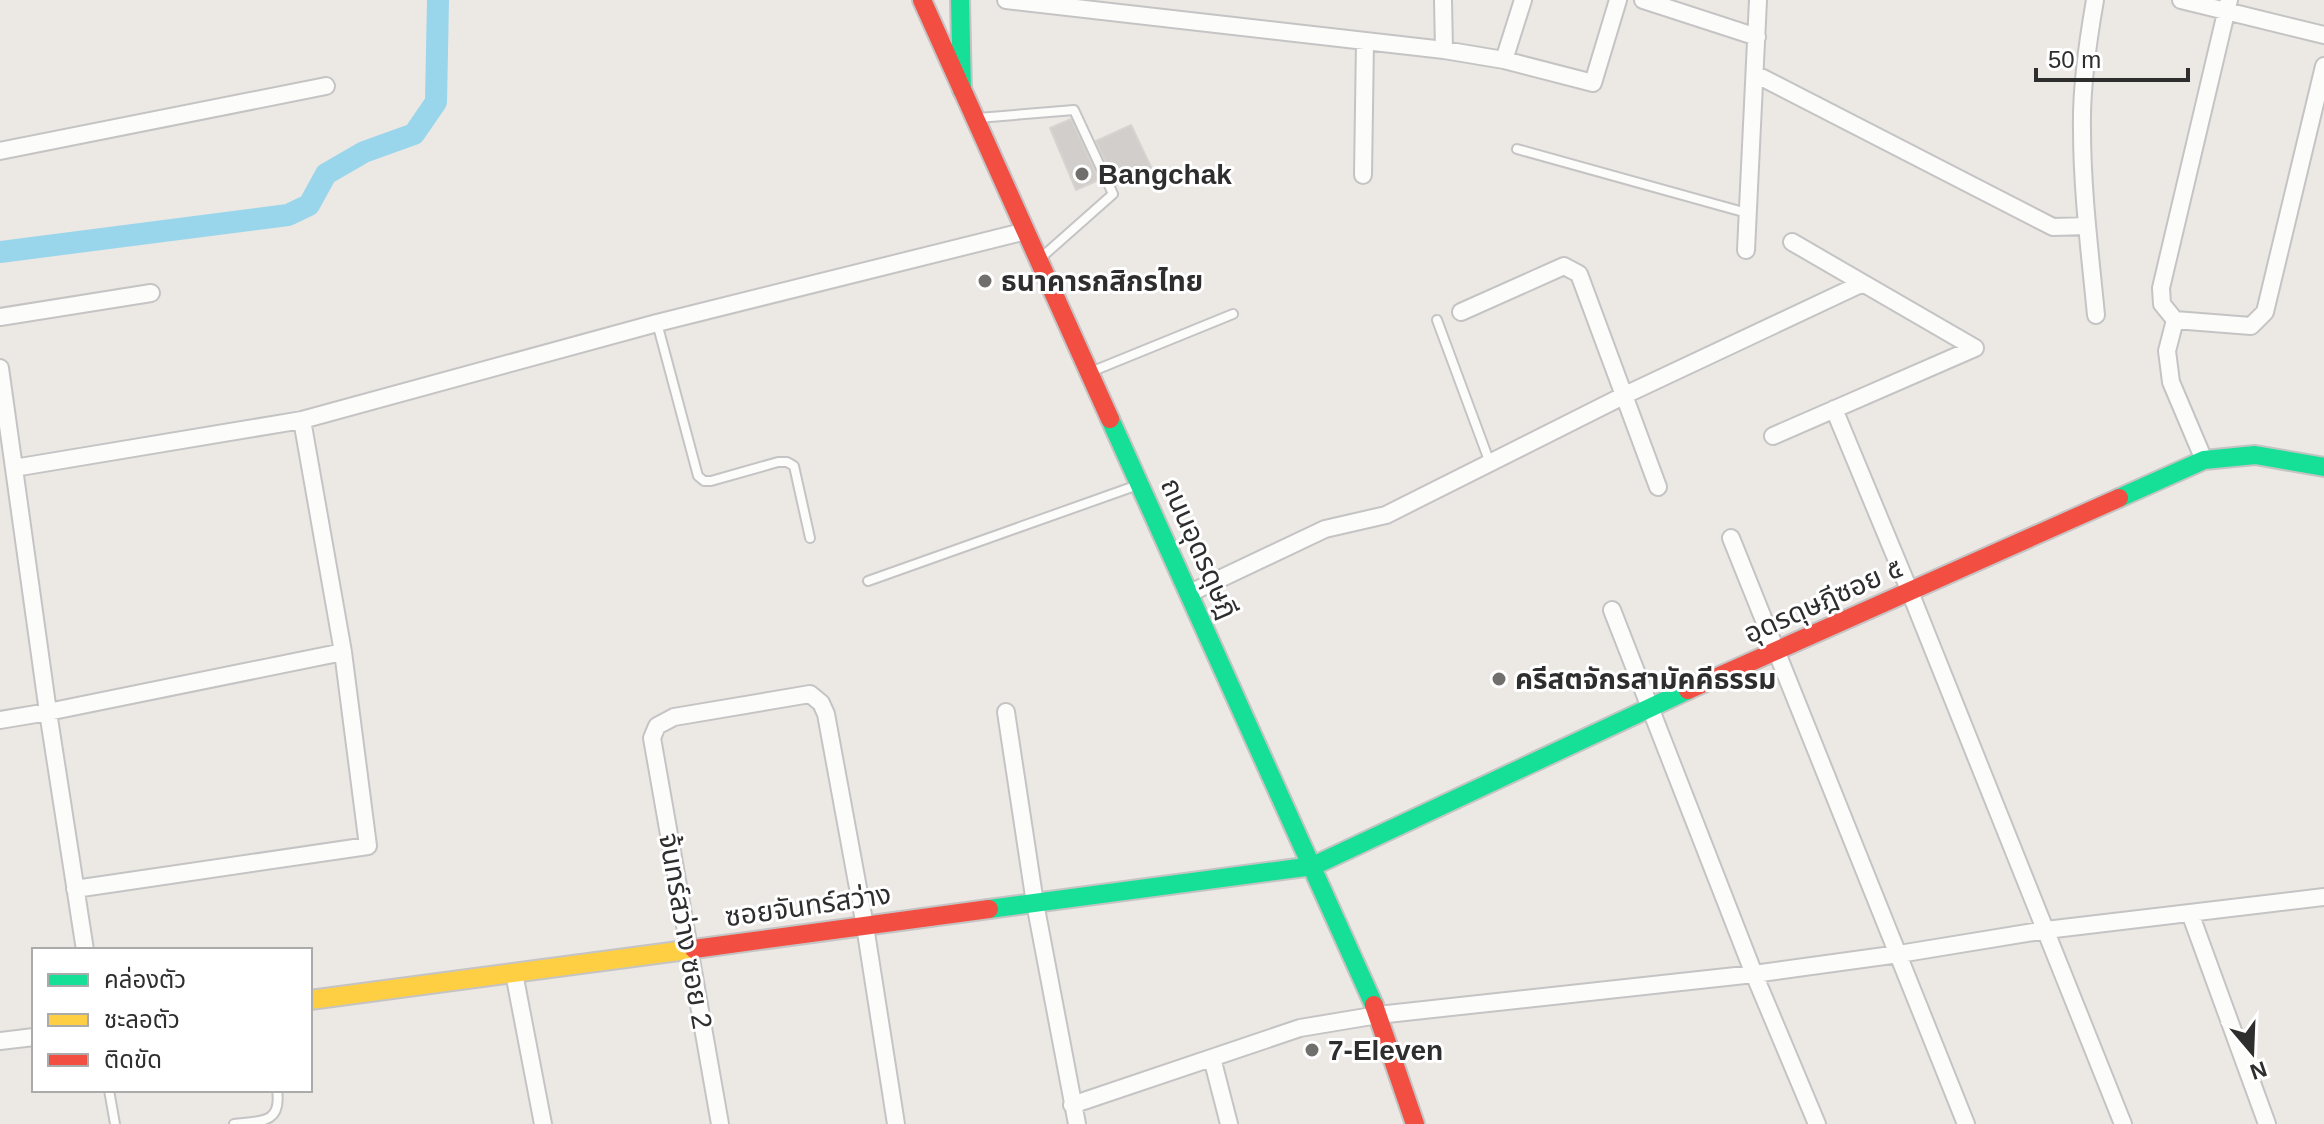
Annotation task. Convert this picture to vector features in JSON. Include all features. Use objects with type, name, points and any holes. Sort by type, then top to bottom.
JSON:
[{"type":"street","name":"ถนนอุดรดุษฎี","points":[[922,0],[1313,866],[1378,1015],[1415,1124]]},
{"type":"street","points":[[960,0],[962,90]]},
{"type":"street","points":[[1006,0],[1444,50],[1504,60],[1593,83],[1618,0]]},
{"type":"street","points":[[1443,0],[1444,50]]},
{"type":"street","points":[[1504,60],[1523,0]]},
{"type":"street","points":[[1643,0],[1757,37]]},
{"type":"street","points":[[1746,250],[1758,0]]},
{"type":"street","points":[[2095,0],[2081,128],[2096,315]]},
{"type":"street","points":[[2181,0],[2228,5],[2324,35]]},
{"type":"street","points":[[2228,5],[2161,288],[2162,304],[2175,320],[2251,326],[2265,312],[2324,66]]},
{"type":"street","points":[[1363,175],[1365,41]]},
{"type":"street","points":[[1755,74],[2053,227],[2087,226]]},
{"type":"street","points":[[0,151],[326,86]]},
{"type":"street","points":[[14,468],[302,420],[657,323],[1026,231]]},
{"type":"street","points":[[1773,436],[1975,348],[1792,242]]},
{"type":"street","points":[[1461,312],[1564,266],[1579,274],[1658,487]]},
{"type":"street","points":[[1190,593],[1325,529],[1386,515],[1625,395],[1863,283]]},
{"type":"street","points":[[0,317],[151,293]]},
{"type":"street","points":[[2175,320],[2167,351],[2171,382],[2204,460]]},
{"type":"street","points":[[0,368],[85,948]]},
{"type":"street","points":[[1834,409],[2123,1124]]},
{"type":"street","points":[[75,889],[368,846],[343,652],[302,420]]},
{"type":"street","name":"อุดรดุษฎีซอย ๕","points":[[1313,866],[1650,707],[2204,460],[2255,455],[2324,467]]},
{"type":"street","points":[[1731,538],[1966,1124]]},
{"type":"street","points":[[1612,610],[1754,974],[1817,1124]]},
{"type":"street","points":[[0,720],[343,652]]},
{"type":"street","name":"จ้นทร์สว่าง ซอย 2","points":[[720,1124],[652,738],[657,726],[674,717],[810,694],[821,703],[826,714],[865,926]]},
{"type":"street","points":[[1006,712],[1035,903],[1077,1124]]},
{"type":"street","name":"ซอยจันทร์สว่าง","points":[[312,1000],[1313,866]]},
{"type":"street","points":[[1072,1105],[1300,1028],[1378,1015],[1754,974],[2046,930],[2324,897]]},
{"type":"street","points":[[2190,913],[2267,1124]]},
{"type":"street","points":[[865,926],[896,1124]]},
{"type":"street","points":[[514,973],[543,1124]]},
{"type":"street","points":[[0,1041],[32,1037]]},
{"type":"street","points":[[1212,1058],[1229,1124]]},
{"type":"lane","points":[[975,118],[1074,110],[1113,194],[1039,259]]},
{"type":"lane","points":[[1517,149],[1748,213]]},
{"type":"lane","points":[[1090,372],[1233,314]]},
{"type":"lane","points":[[1437,320],[1490,463]]},
{"type":"lane","points":[[657,323],[698,476],[704,481],[711,481],[787,462],[794,466],[810,538]]},
{"type":"lane","points":[[868,581],[1140,484]]},
{"type":"lane","points":[[109,1092],[115,1124]]},
{"type":"lane","points":[[234,1124],[266,1120],[274,1115],[279,1106],[277,1092]]},
{"type":"building","points":[[1071,119],[1099,180],[1076,190],[1050,128]]},
{"type":"building","points":[[1131,125],[1152,169],[1116,185],[1096,141]]},
{"type":"waterway","points":[[0,252],[288,215],[309,205],[326,174],[364,152],[414,134],[436,102],[438,0]]},
{"type":"traffic: fast","points":[[960,0],[962,90]]},
{"type":"traffic: fast","points":[[1110,419],[1374,1005]]},
{"type":"traffic: fast","points":[[2119,498],[2204,460],[2255,455],[2324,467]]},
{"type":"traffic: fast","points":[[989,909],[1313,866],[1688,690]]},
{"type":"traffic: slow","points":[[312,1000],[694,949]]},
{"type":"traffic: jam","points":[[922,0],[1110,419]]},
{"type":"traffic: jam","points":[[1688,690],[2119,498]]},
{"type":"traffic: jam","points":[[694,949],[989,909]]},
{"type":"traffic: jam","points":[[1374,1005],[1415,1124]]},
{"type":"place","name":"Bangchak","points":[[1082,174]]},
{"type":"place","name":"ธนาคารกสิกรไทย","points":[[985,281]]},
{"type":"place","name":"ครีสตจักรสามัคคีธรรม","points":[[1499,679]]},
{"type":"place","name":"7-Eleven","points":[[1312,1050]]}]
